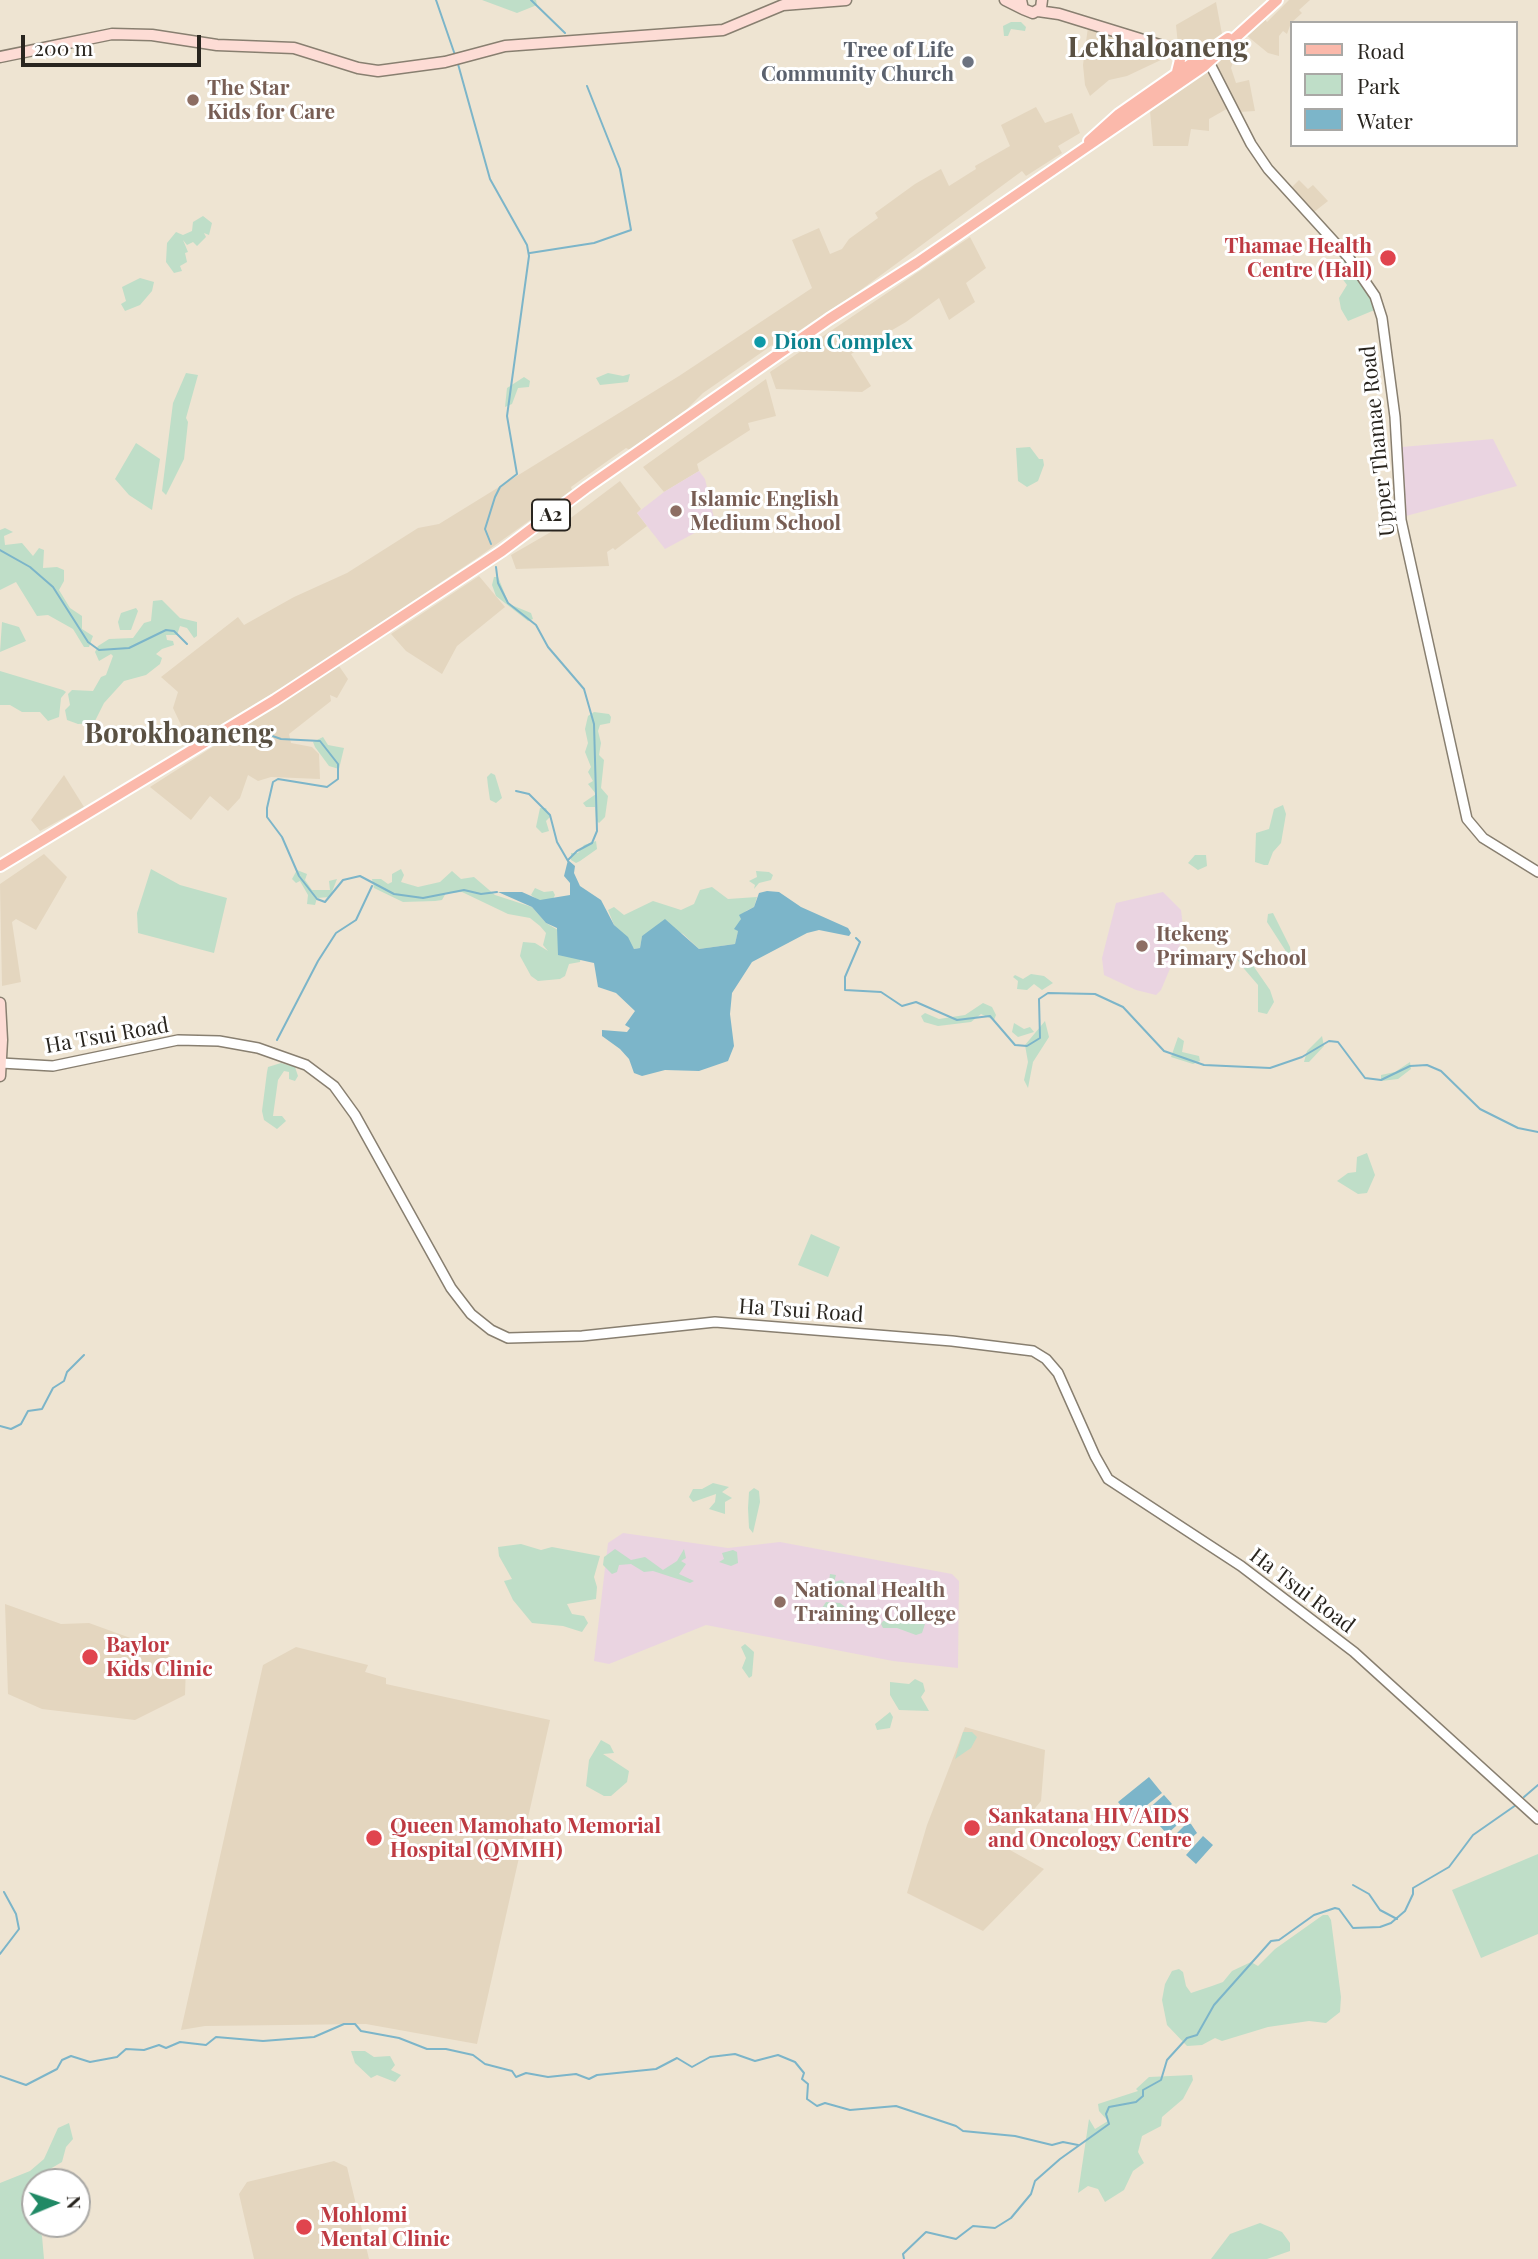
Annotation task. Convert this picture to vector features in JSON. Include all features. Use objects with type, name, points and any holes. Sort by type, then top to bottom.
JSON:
[{"type":"main road","points":[[0,57],[112,34],[139,34],[217,45],[294,48],[372,71],[450,60],[515,44],[723,30],[783,5],[846,0]]},
{"type":"main road","points":[[1005,0],[1022,5],[1033,13],[1038,11],[1059,14],[1206,60]]},
{"type":"main road","points":[[1038,11],[1042,0],[1059,14]]},
{"type":"main road","name":"A2","points":[[0,866],[275,700],[471,572],[685,419],[1088,143],[1119,114],[1176,76],[1206,60],[1269,0]]},
{"type":"main road","name":"A2","points":[[1088,143],[1101,138],[1206,60],[1277,0]]},
{"type":"main road","points":[[1175,50],[1180,60],[1176,76]]},
{"type":"main road","points":[[0,1003],[0,1076]]},
{"type":"street","name":"Upper Thamae Road","points":[[1206,60],[1227,92],[1251,144],[1268,169],[1349,258],[1375,296],[1381,318],[1395,417],[1401,520],[1467,819],[1483,838],[1538,872]]},
{"type":"street","name":"Ha Tsui Road","points":[[1,1063],[53,1066],[178,1040],[219,1041],[258,1048],[306,1065],[334,1086],[355,1115],[451,1288],[471,1314],[491,1330],[508,1338],[582,1336],[715,1322],[952,1341],[1033,1351],[1046,1359],[1058,1373],[1094,1457],[1108,1479],[1241,1566],[1354,1652],[1538,1819]]},
{"type":"street","points":[[2,1044],[16,1064]]},
{"type":"shaded area","points":[[1289,0],[1310,0],[1299,10],[1302,13],[1290,21],[1287,34],[1283,31],[1279,36],[1279,56],[1268,53],[1246,35],[1264,18],[1267,22]]},
{"type":"shaded area","points":[[1216,2],[1222,34],[1208,45],[1178,45],[1176,25]]},
{"type":"shaded area","points":[[1088,27],[1162,51],[1163,59],[1127,76],[1109,80],[1090,96],[1085,85],[1083,65]]},
{"type":"shaded area","points":[[1227,52],[1234,59],[1231,68],[1236,83],[1249,80],[1255,111],[1239,112],[1230,107],[1209,119],[1209,131],[1191,129],[1188,146],[1153,146],[1150,111],[1206,70],[1209,73]]},
{"type":"shaded area","points":[[1036,107],[1045,123],[1072,113],[1080,133],[1058,146],[1062,153],[1026,176],[1022,171],[858,292],[782,342],[778,341],[703,393],[687,409],[630,450],[626,448],[582,479],[571,487],[572,490],[480,556],[315,667],[190,744],[173,708],[178,692],[161,677],[238,617],[244,625],[294,597],[347,573],[418,528],[439,524],[679,376],[812,288],[792,240],[819,228],[830,254],[842,249],[849,239],[878,218],[875,213],[915,184],[941,169],[949,186],[976,169],[975,166],[1010,146],[1001,125]]},
{"type":"shaded area","points":[[1299,180],[1308,189],[1313,185],[1328,201],[1314,212],[1290,189]]},
{"type":"shaded area","points":[[970,237],[986,268],[966,283],[975,302],[949,320],[939,298],[906,322],[851,354],[871,386],[862,392],[776,389],[770,372]]},
{"type":"shaded area","points":[[766,379],[776,416],[748,423],[750,430],[697,464],[699,471],[664,492],[643,467]]},
{"type":"shaded area","points":[[1493,439],[1517,486],[1406,516],[1403,511],[1402,447]]},
{"type":"shaded area","name":"Islamic English Medium School","points":[[699,471],[705,479],[715,522],[665,549],[637,513],[664,492]]},
{"type":"shaded area","points":[[620,481],[641,509],[637,513],[647,526],[615,550],[613,548],[607,552],[609,566],[516,569],[511,555],[556,529]]},
{"type":"shaded area","points":[[479,576],[505,607],[457,646],[442,674],[406,651],[391,634]]},
{"type":"shaded area","points":[[339,666],[348,679],[337,698],[330,695],[331,701],[289,734],[291,743],[312,747],[319,754],[320,779],[271,777],[258,781],[248,775],[240,798],[228,811],[210,796],[191,820],[150,787]]},
{"type":"shaded area","points":[[64,775],[84,807],[40,831],[31,820]]},
{"type":"shaded area","points":[[44,854],[67,877],[36,930],[16,919],[12,922],[21,982],[2,986],[0,884]]},
{"type":"shaded area","name":"Itekeng Primary School","points":[[1163,892],[1181,910],[1184,935],[1161,990],[1156,995],[1136,990],[1104,975],[1102,958],[1116,903]]},
{"type":"shaded area","name":"National Health Training College","points":[[623,1533],[728,1548],[780,1542],[952,1574],[959,1581],[958,1668],[893,1661],[706,1625],[609,1664],[594,1661],[608,1543]]},
{"type":"shaded area","name":"Baylor Kids Clinic","points":[[5,1604],[61,1624],[89,1623],[158,1648],[186,1666],[185,1695],[135,1720],[42,1709],[8,1694]]},
{"type":"shaded area","name":"Queen Mamohato Memorial Hospital (QMMH)","points":[[296,1647],[368,1665],[365,1672],[386,1678],[386,1684],[550,1720],[477,2044],[366,2024],[205,2026],[181,2030],[263,1665]]},
{"type":"shaded area","name":"Sankatana HIV/AIDS and Oncology Centre","points":[[965,1727],[1045,1750],[1041,1801],[1016,1831],[1021,1838],[1010,1850],[1044,1869],[983,1931],[907,1893],[927,1825]]},
{"type":"shaded area","name":"Mohlomi Mental Clinic","points":[[334,2161],[347,2167],[369,2259],[254,2259],[239,2194],[247,2182]]},
{"type":"green space","points":[[482,0],[536,0],[537,5],[517,13]]},
{"type":"green space","points":[[1011,22],[1021,22],[1026,27],[1025,31],[1011,29],[1008,36],[1004,36],[1003,26]]},
{"type":"green space","points":[[203,216],[212,223],[209,235],[204,233],[206,237],[197,246],[193,242],[187,245],[183,240],[188,252],[185,253],[187,262],[180,266],[182,271],[174,273],[166,262],[167,243],[176,232],[183,235],[192,231],[193,222]]},
{"type":"green space","points":[[1345,260],[1361,277],[1377,309],[1348,321],[1341,309],[1339,298],[1347,285],[1336,270]]},
{"type":"green space","points":[[140,278],[154,282],[152,291],[140,305],[125,311],[121,304],[126,301],[122,287]]},
{"type":"green space","points":[[186,373],[198,375],[186,418],[188,422],[184,459],[166,495],[162,491],[173,403]]},
{"type":"green space","points":[[608,373],[623,376],[630,374],[628,382],[600,385],[596,378]]},
{"type":"green space","points":[[524,377],[530,381],[529,387],[518,388],[512,404],[505,407],[507,388]]},
{"type":"green space","points":[[136,443],[160,459],[152,510],[129,495],[115,479]]},
{"type":"green space","points":[[1030,447],[1039,459],[1043,459],[1044,465],[1038,481],[1027,487],[1018,481],[1016,448]]},
{"type":"green space","points":[[5,528],[13,532],[4,536],[5,545],[22,543],[33,556],[39,548],[44,550],[43,568],[57,567],[64,570],[64,581],[59,590],[70,608],[82,616],[82,629],[93,636],[89,647],[84,647],[73,629],[48,615],[37,616],[16,582],[0,590],[0,530]]},
{"type":"green space","points":[[494,577],[498,577],[509,604],[531,613],[533,619],[528,621],[496,596],[492,585]]},
{"type":"green space","points":[[162,600],[180,618],[197,622],[197,636],[194,638],[187,628],[180,626],[177,635],[166,635],[167,640],[173,641],[174,645],[156,654],[162,658],[160,664],[146,675],[124,681],[104,703],[94,723],[78,724],[67,720],[65,710],[70,705],[68,694],[72,690],[93,691],[101,677],[106,675],[113,656],[111,654],[99,661],[95,652],[98,646],[109,639],[133,638],[144,623],[151,621],[153,601]]},
{"type":"green space","points":[[136,608],[138,611],[131,630],[120,630],[118,622],[121,613]]},
{"type":"green space","points":[[2,622],[19,627],[26,641],[0,652]]},
{"type":"green space","points":[[0,671],[66,692],[61,698],[59,717],[48,721],[40,712],[22,712],[10,705],[0,705]]},
{"type":"green space","points":[[594,712],[609,714],[611,717],[610,723],[600,725],[598,731],[601,743],[599,755],[604,760],[601,788],[608,796],[605,817],[599,823],[596,820],[595,807],[586,807],[583,803],[596,794],[588,784],[593,781],[588,772],[591,767],[585,752],[588,743],[585,729],[588,716]]},
{"type":"green space","points":[[323,737],[328,745],[344,748],[339,769],[329,766],[315,747],[313,742]]},
{"type":"green space","points":[[491,773],[495,775],[502,798],[496,803],[490,800],[487,777]]},
{"type":"green space","points":[[1283,805],[1286,814],[1281,843],[1273,852],[1268,865],[1255,862],[1256,833],[1269,829],[1274,809]]},
{"type":"green space","points":[[540,808],[546,808],[550,817],[546,821],[549,831],[542,833],[536,827]]},
{"type":"green space","points":[[596,841],[597,849],[576,863],[571,860],[571,853],[578,853],[584,845]]},
{"type":"green space","points":[[1195,855],[1206,855],[1207,866],[1198,870],[1188,863]]},
{"type":"green space","points":[[151,869],[180,885],[227,898],[214,953],[138,933],[137,913]]},
{"type":"green space","points":[[401,869],[404,875],[401,882],[418,887],[440,882],[452,871],[461,879],[474,877],[495,895],[532,907],[546,923],[558,930],[581,957],[580,962],[569,964],[565,976],[560,979],[538,981],[531,976],[520,956],[523,942],[535,943],[548,951],[543,945],[546,933],[540,926],[530,918],[508,914],[462,892],[446,893],[442,900],[403,902],[374,888],[372,879],[381,879],[388,884],[392,882],[392,874]]},
{"type":"green space","points":[[297,870],[307,874],[305,880],[312,890],[330,890],[329,881],[337,879],[330,897],[317,898],[315,905],[307,904],[308,895],[300,881],[296,883],[292,879]]},
{"type":"green space","points":[[756,871],[773,875],[771,880],[759,883],[754,889],[755,885],[749,881],[757,877]]},
{"type":"green space","points":[[712,887],[728,899],[757,897],[754,907],[746,911],[741,919],[735,944],[699,949],[683,934],[660,923],[642,936],[640,948],[634,949],[614,925],[608,910],[614,907],[624,915],[653,901],[681,910],[694,904],[700,890]]},
{"type":"green space","points":[[535,888],[544,892],[553,891],[555,895],[552,901],[538,900],[531,895]]},
{"type":"green space","points":[[1273,913],[1291,954],[1287,953],[1267,922],[1268,914]]},
{"type":"green space","points":[[1243,958],[1252,964],[1270,990],[1274,1002],[1267,1014],[1258,1012],[1258,985],[1240,964],[1238,960]]},
{"type":"green space","points":[[1031,974],[1044,976],[1053,983],[1042,990],[1034,984],[1027,990],[1017,989],[1018,981],[1013,977],[1015,975],[1023,979]]},
{"type":"green space","points":[[983,1003],[992,1007],[996,1015],[994,1020],[981,1014],[971,1022],[938,1026],[924,1022],[921,1016],[925,1013],[939,1019],[965,1015]]},
{"type":"green space","points":[[1045,1021],[1049,1037],[1033,1062],[1028,1088],[1024,1080],[1028,1062],[1025,1045]]},
{"type":"green space","points":[[1014,1023],[1024,1029],[1030,1027],[1034,1032],[1018,1037],[1012,1032]]},
{"type":"green space","points":[[1322,1036],[1324,1046],[1309,1062],[1304,1062],[1307,1051]]},
{"type":"green space","points":[[1178,1037],[1184,1041],[1182,1052],[1199,1056],[1200,1061],[1193,1064],[1171,1057]]},
{"type":"green space","points":[[1410,1062],[1411,1069],[1398,1079],[1381,1081],[1381,1075],[1395,1072]]},
{"type":"green space","points":[[281,1063],[295,1067],[298,1076],[295,1081],[289,1079],[289,1072],[284,1071],[278,1080],[273,1116],[282,1116],[286,1121],[277,1129],[264,1120],[262,1111],[268,1067]]},
{"type":"green space","points":[[1367,1153],[1375,1175],[1367,1193],[1358,1194],[1337,1181],[1348,1173],[1356,1172],[1357,1157]]},
{"type":"green space","points":[[811,1234],[840,1247],[828,1277],[798,1265]]},
{"type":"green space","points":[[713,1483],[729,1487],[722,1492],[732,1498],[725,1502],[725,1514],[709,1509],[715,1502],[716,1494],[693,1502],[689,1497],[693,1489],[702,1489]]},
{"type":"green space","points":[[754,1488],[759,1491],[760,1502],[753,1533],[749,1528],[748,1508],[749,1492]]},
{"type":"green space","points":[[521,1544],[541,1550],[552,1547],[600,1556],[594,1577],[596,1599],[567,1604],[572,1614],[584,1616],[588,1623],[582,1632],[563,1626],[532,1623],[513,1600],[504,1581],[512,1579],[499,1556],[498,1547]]},
{"type":"green space","points":[[615,1549],[631,1560],[645,1557],[663,1570],[677,1561],[684,1549],[686,1558],[681,1561],[686,1564],[679,1574],[694,1581],[690,1583],[653,1571],[644,1572],[631,1564],[619,1565],[617,1572],[612,1574],[603,1565],[604,1557]]},
{"type":"green space","points":[[733,1550],[737,1552],[738,1563],[731,1566],[719,1562],[724,1559],[722,1553]]},
{"type":"green space","points":[[830,1574],[836,1575],[834,1582],[842,1580],[847,1585],[832,1600],[828,1589]]},
{"type":"green space","points":[[826,1602],[840,1603],[853,1613],[874,1618],[876,1624],[872,1627],[856,1621],[842,1621],[834,1616],[822,1617],[822,1608]]},
{"type":"green space","points":[[883,1621],[920,1621],[925,1624],[922,1633],[916,1635],[897,1628],[883,1628]]},
{"type":"green space","points":[[745,1644],[754,1652],[752,1676],[749,1678],[742,1668],[746,1658],[741,1647]]},
{"type":"green space","points":[[915,1679],[923,1683],[925,1691],[921,1697],[929,1711],[899,1710],[890,1695],[890,1682],[909,1684]]},
{"type":"green space","points":[[890,1712],[893,1717],[890,1728],[877,1730],[875,1724]]},
{"type":"green space","points":[[963,1732],[972,1732],[977,1737],[971,1748],[955,1759]]},
{"type":"green space","points":[[601,1740],[610,1745],[614,1753],[603,1754],[629,1771],[627,1782],[611,1796],[604,1796],[586,1786],[589,1760]]},
{"type":"green space","points":[[1538,1854],[1538,1934],[1481,1958],[1452,1890]]},
{"type":"green space","points":[[1323,1915],[1328,1915],[1331,1920],[1341,1997],[1340,2012],[1326,2023],[1309,2021],[1268,2027],[1222,2041],[1215,2038],[1202,2045],[1187,2046],[1167,2025],[1162,2000],[1165,1984],[1172,1971],[1179,1969],[1183,1972],[1186,1986],[1191,1993],[1223,1982],[1232,1971],[1251,1962],[1258,1966],[1275,1949]]},
{"type":"green space","points":[[351,2051],[365,2051],[374,2057],[390,2056],[395,2065],[391,2070],[401,2075],[395,2082],[377,2075],[371,2078],[355,2063]]},
{"type":"green space","points":[[1192,2075],[1193,2080],[1183,2099],[1162,2117],[1161,2126],[1142,2136],[1138,2152],[1144,2163],[1133,2171],[1124,2190],[1105,2202],[1098,2189],[1088,2186],[1078,2193],[1089,2119],[1095,2129],[1108,2121],[1099,2111],[1098,2104],[1138,2091],[1136,2089],[1149,2077]]},
{"type":"green space","points":[[69,2123],[73,2139],[66,2147],[62,2162],[52,2168],[34,2168],[44,2159],[58,2128]]},
{"type":"green space","points":[[21,2175],[21,2238],[42,2238],[44,2259],[0,2259],[0,2183]]},
{"type":"green space","points":[[1260,2223],[1282,2232],[1290,2243],[1290,2251],[1267,2259],[1211,2259],[1230,2234]]},
{"type":"water","points":[[568,860],[575,866],[574,873],[580,886],[601,900],[614,925],[628,937],[634,949],[640,948],[642,936],[665,919],[699,949],[735,944],[738,931],[734,929],[741,919],[739,915],[754,907],[759,893],[767,891],[779,892],[801,907],[848,928],[851,933],[849,936],[819,930],[807,933],[752,962],[732,993],[730,1014],[734,1046],[728,1061],[699,1071],[665,1070],[642,1076],[634,1073],[629,1059],[620,1049],[602,1036],[602,1030],[627,1032],[630,1028],[625,1025],[635,1011],[616,993],[598,987],[594,963],[558,955],[557,928],[546,923],[532,907],[498,892],[522,892],[540,900],[570,895],[570,883],[564,876]]},
{"type":"water","points":[[1149,1777],[1162,1793],[1131,1818],[1118,1802]]},
{"type":"water","points":[[1164,1795],[1172,1804],[1154,1820],[1146,1811]]},
{"type":"water","points":[[1176,1810],[1184,1819],[1167,1834],[1159,1825]]},
{"type":"water","points":[[1187,1823],[1191,1824],[1197,1833],[1180,1848],[1172,1838]]},
{"type":"water","points":[[1203,1836],[1213,1845],[1196,1864],[1186,1855]]},
{"type":"waterway","points":[[436,0],[455,55]]},
{"type":"waterway","points":[[531,0],[565,33]]},
{"type":"waterway","points":[[458,64],[490,179],[527,245],[529,256],[507,416],[517,474],[500,487],[495,497],[485,529],[491,544]]},
{"type":"waterway","points":[[530,253],[594,243],[631,230],[620,169],[587,86]]},
{"type":"waterway","points":[[0,550],[30,567],[53,587],[88,642],[99,650],[129,648],[166,630],[174,631],[187,644]]},
{"type":"waterway","points":[[496,567],[498,583],[508,603],[536,625],[548,647],[584,689],[594,724],[597,831],[592,843],[577,851],[568,860]]},
{"type":"waterway","points":[[247,727],[281,739],[320,741],[338,764],[338,779],[327,787],[278,779],[273,782],[267,808],[267,817],[282,837],[299,876],[317,899],[325,902],[343,880],[360,876],[394,894],[423,898],[464,890],[481,894],[497,892]]},
{"type":"waterway","points":[[516,791],[529,794],[550,815],[557,842],[568,861]]},
{"type":"waterway","points":[[277,1040],[318,961],[336,933],[356,920],[372,886]]},
{"type":"waterway","points":[[856,938],[860,942],[845,977],[845,990],[881,992],[902,1006],[916,1002],[957,1020],[990,1016],[1015,1045],[1027,1046],[1040,1038],[1039,999],[1048,993],[1095,994],[1123,1007],[1164,1051],[1204,1065],[1270,1068],[1302,1057],[1329,1041],[1338,1042],[1365,1078],[1381,1080],[1410,1066],[1427,1065],[1441,1071],[1480,1109],[1518,1128],[1538,1132]]},
{"type":"waterway","points":[[0,1426],[11,1429],[21,1424],[28,1411],[42,1409],[53,1388],[64,1381],[67,1372],[84,1355]]},
{"type":"waterway","points":[[1524,1797],[1538,1785]]},
{"type":"waterway","points":[[904,2259],[903,2254],[926,2232],[956,2239],[973,2226],[995,2228],[1011,2218],[1031,2194],[1035,2181],[1060,2159],[1109,2124],[1106,2114],[1109,2107],[1136,2102],[1143,2096],[1143,2090],[1161,2080],[1167,2060],[1187,2038],[1197,2035],[1214,2005],[1271,1941],[1279,1940],[1314,1915],[1335,1908],[1339,1909],[1353,1928],[1380,1927],[1391,1923],[1405,1911],[1413,1888],[1449,1867],[1473,1835],[1516,1805]]},
{"type":"waterway","points":[[1353,1885],[1369,1894],[1380,1910],[1397,1919]]},
{"type":"waterway","points":[[0,1954],[19,1929],[16,1914],[4,1892]]},
{"type":"waterway","points":[[0,2076],[26,2085],[57,2069],[62,2060],[71,2056],[90,2062],[117,2057],[126,2049],[144,2050],[159,2045],[166,2048],[180,2042],[206,2045],[216,2037],[263,2041],[314,2037],[344,2024],[355,2024],[361,2031],[399,2038],[427,2049],[446,2049],[473,2055],[485,2064],[512,2071],[516,2077],[526,2073],[548,2077],[576,2074],[589,2079],[597,2075],[656,2069],[677,2058],[692,2067],[710,2057],[735,2054],[755,2061],[778,2055],[795,2062],[804,2073],[802,2079],[808,2084],[807,2099],[817,2106],[825,2103],[850,2110],[896,2106],[956,2126],[963,2131],[1015,2136],[1052,2145],[1063,2142],[1078,2145]]},
{"type":"place","name":"Tree of Life Community Church","points":[[968,62]]},
{"type":"place","name":"The Star Kids for Care","points":[[193,100]]},
{"type":"place","name":"Thamae Health Centre (Hall)","points":[[1388,258]]},
{"type":"place","name":"Dion Complex","points":[[760,342]]},
{"type":"place","name":"Islamic English Medium School","points":[[676,511]]},
{"type":"place","name":"Itekeng Primary School","points":[[1142,946]]},
{"type":"place","name":"National Health Training College","points":[[780,1602]]},
{"type":"place","name":"Baylor Kids Clinic","points":[[90,1657]]},
{"type":"place","name":"Sankatana HIV/AIDS and Oncology Centre","points":[[972,1828]]},
{"type":"place","name":"Queen Mamohato Memorial Hospital (QMMH)","points":[[374,1838]]},
{"type":"place","name":"Mohlomi Mental Clinic","points":[[304,2227]]},
{"type":"district","name":"Lekhaloaneng","points":[[1158,48]]},
{"type":"district","name":"Borokhoaneng","points":[[179,734]]}]
